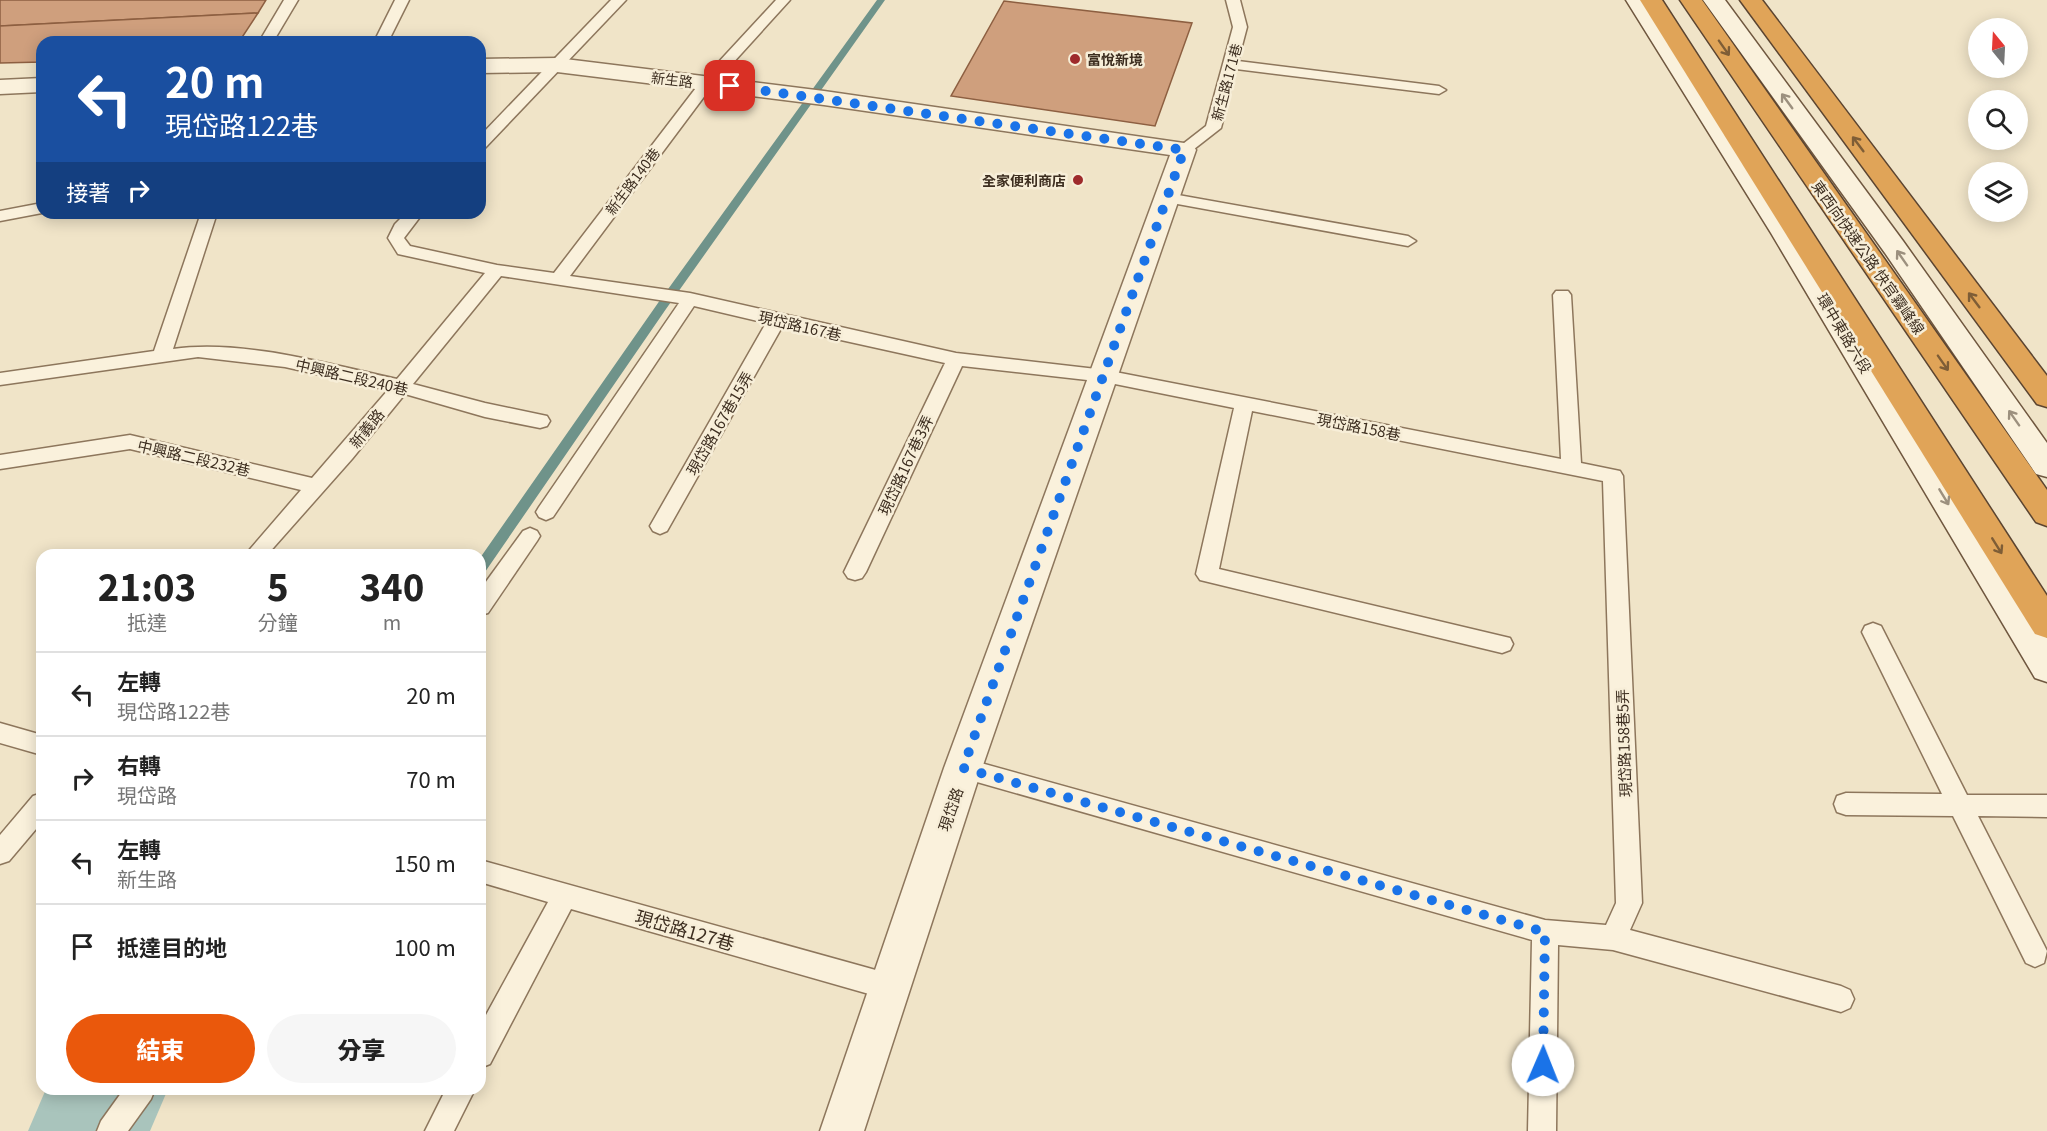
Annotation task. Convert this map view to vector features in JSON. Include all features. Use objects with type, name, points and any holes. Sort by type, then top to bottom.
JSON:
[{"type":"highway","points":[[1651,0],[2047,624]]},
{"type":"highway","name":"東西向快速公路 快官霧峰線","points":[[1691,0],[2047,514]]},
{"type":"highway","points":[[1751,0],[2047,398]]},
{"type":"street","name":"環中東路六段","points":[[1637,0],[1784,232],[2047,668]]},
{"type":"street","points":[[1714,0],[1901,256],[2047,466]]},
{"type":"street","name":"新生路","points":[[486,66],[557,65],[707,83],[1184,150]]},
{"type":"street","points":[[0,87],[36,85]]},
{"type":"street","name":"現岱路","points":[[842,1131],[963,768],[1184,150]]},
{"type":"lane","points":[[270,36],[291,0]]},
{"type":"lane","points":[[384,36],[402,0]]},
{"type":"lane","points":[[486,139],[619,0]]},
{"type":"lane","name":"新生路140巷","points":[[558,279],[707,83],[783,0]]},
{"type":"lane","name":"新生路171巷","points":[[1184,150],[1213,128],[1240,27],[1233,0]]},
{"type":"lane","points":[[1230,64],[1439,90]]},
{"type":"lane","points":[[1167,198],[1408,241]]},
{"type":"lane","points":[[0,216],[36,209]]},
{"type":"lane","points":[[161,356],[207,219]]},
{"type":"lane","name":"現岱路167巷","points":[[409,219],[396,238],[404,250],[497,270],[687,298],[956,359],[1105,376]]},
{"type":"lane","name":"新義路","points":[[260,549],[345,454],[497,270]]},
{"type":"lane","points":[[1562,295],[1571,468]]},
{"type":"lane","points":[[546,512],[687,298]]},
{"type":"lane","name":"現岱路167巷15弄","points":[[660,526],[777,320]]},
{"type":"lane","name":"中興路二段240巷","points":[[0,380],[198,351],[285,361],[399,386],[485,410],[540,421]]},
{"type":"lane","name":"現岱路167巷3弄","points":[[855,572],[956,359]]},
{"type":"lane","name":"現岱路158巷","points":[[1105,376],[1613,476]]},
{"type":"lane","points":[[1244,403],[1206,574],[1502,644]]},
{"type":"lane","name":"中興路二段232巷","points":[[0,462],[130,442],[315,486]]},
{"type":"lane","name":"現岱路158巷5弄","points":[[1613,476],[1629,903],[1613,938]]},
{"type":"lane","points":[[486,598],[530,536]]},
{"type":"lane","points":[[1873,632],[2035,954]]},
{"type":"lane","points":[[0,733],[36,743]]},
{"type":"lane","points":[[963,768],[1545,932],[1613,938],[1841,999]]},
{"type":"lane","points":[[1846,804],[2047,806]]},
{"type":"lane","points":[[0,853],[36,811]]},
{"type":"lane","name":"現岱路127巷","points":[[486,873],[890,987]]},
{"type":"lane","points":[[486,1043],[565,895]]},
{"type":"lane","points":[[1542,1131],[1545,932]]},
{"type":"lane","points":[[111,1131],[137,1095]]},
{"type":"lane","points":[[439,1131],[458,1095]]},
{"type":"building","points":[[0,0],[266,0],[258,13],[0,26]]},
{"type":"building","name":"富悅新境","points":[[1004,1],[1192,23],[1155,126],[951,96]]},
{"type":"building","points":[[258,13],[243,36],[36,36],[36,62],[0,63],[0,26]]},
{"type":"waterway","points":[[486,559],[662,306],[881,0]]},
{"type":"waterway","points":[[84,1131],[109,1095]]},
{"type":"place","name":"富悅新境","points":[[1075,59]]},
{"type":"place","name":"全家便利商店","points":[[1078,180]]},
{"type":"route","points":[[730,86],[1184,150],[963,768],[1545,932],[1543,1065]]}]
